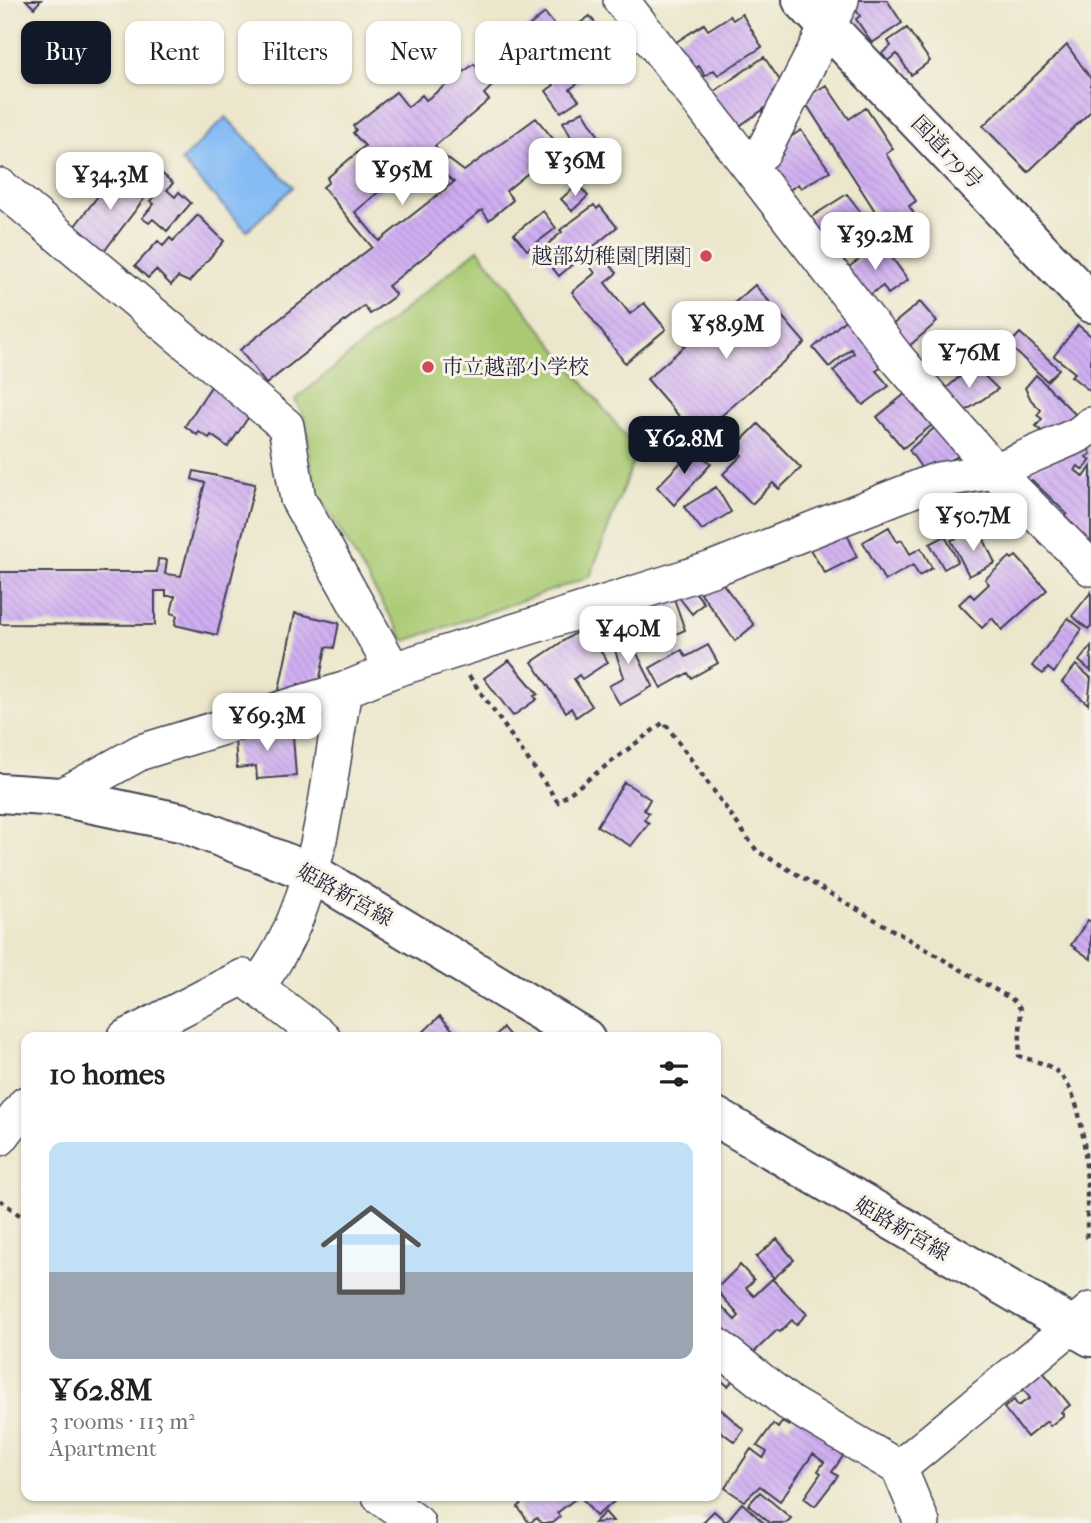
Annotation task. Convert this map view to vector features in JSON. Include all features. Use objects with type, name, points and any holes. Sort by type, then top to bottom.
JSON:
[{"type":"main road","name":"国道179号","points":[[823,9],[1091,303]]},
{"type":"main road","name":"姫路新宮線","points":[[0,793],[60,797],[184,823],[312,873],[575,1032]]},
{"type":"main road","name":"姫路新宮線","points":[[721,1120],[1084,1325]]},
{"type":"street","points":[[621,0],[896,357],[995,471],[1091,568]]},
{"type":"street","points":[[747,161],[763,152],[823,9]]},
{"type":"street","points":[[0,186],[286,426],[298,499],[393,670]]},
{"type":"street","points":[[60,797],[141,752],[344,690],[393,670],[712,569],[938,480],[995,471],[1078,435],[1091,425]]},
{"type":"street","points":[[256,987],[274,965],[312,873],[344,690]]},
{"type":"street","points":[[137,1032],[243,977],[315,1032]]},
{"type":"street","points":[[0,1138],[21,1111]]},
{"type":"street","points":[[899,1468],[1084,1325]]},
{"type":"street","points":[[721,1349],[789,1403],[899,1468],[922,1523]]},
{"type":"street","points":[[387,1501],[417,1523]]},
{"type":"path","points":[[452,652],[558,802],[664,722],[757,851],[1013,1000],[1021,1009],[1019,1056],[1054,1069],[1071,1087],[1088,1149],[1087,1237],[1091,1240]]},
{"type":"path","points":[[0,1200],[21,1216]]},
{"type":"green space","points":[[478,249],[637,451],[590,577],[405,641],[314,487],[306,420],[295,400]]},
{"type":"water","points":[[226,117],[293,187],[247,231],[181,161]]},
{"type":"building","points":[[26,0],[41,0],[34,8]]},
{"type":"building","points":[[857,0],[887,0],[902,23],[872,43],[856,19],[860,16],[851,3]]},
{"type":"building","points":[[545,13],[551,21],[535,21]]},
{"type":"building","points":[[742,14],[762,47],[718,75],[714,70],[705,76],[699,66],[687,73],[670,46],[704,24],[708,30],[730,16],[733,20]]},
{"type":"building","points":[[907,28],[930,61],[911,75],[897,54],[887,61],[882,53],[891,46],[888,41]]},
{"type":"building","points":[[1067,45],[1091,79],[1091,111],[1028,172],[983,126]]},
{"type":"building","points":[[764,57],[785,88],[780,98],[732,131],[709,95]]},
{"type":"building","points":[[474,64],[475,84],[493,85],[484,94],[489,100],[435,146],[464,171],[536,118],[560,147],[506,191],[513,200],[489,220],[482,210],[388,286],[396,295],[370,314],[364,306],[266,384],[240,350],[372,247],[323,187],[329,182],[327,178],[365,146],[353,133],[356,130],[353,126],[396,92],[408,107],[422,95],[426,100],[447,84],[461,84],[461,74]],"holes":[[[422,155],[454,182],[379,241],[355,212]]]},
{"type":"building","points":[[577,84],[570,89],[579,100],[561,112],[546,91],[554,85]]},
{"type":"building","points":[[826,85],[849,119],[866,108],[893,149],[886,154],[916,201],[909,206],[921,225],[895,242],[803,99]]},
{"type":"building","points":[[583,111],[601,140],[579,152],[563,122]]},
{"type":"building","points":[[801,130],[830,171],[801,188],[798,184],[785,193],[769,164],[783,154],[777,146]]},
{"type":"building","points":[[145,159],[173,183],[167,190],[175,197],[179,192],[191,203],[167,231],[153,219],[149,223],[142,218],[154,204],[150,201],[160,189],[137,168]]},
{"type":"building","points":[[124,169],[144,184],[137,194],[144,199],[102,254],[71,231],[115,174],[118,177]]},
{"type":"building","points":[[578,184],[588,196],[572,211],[561,199]]},
{"type":"building","points":[[847,194],[866,219],[836,241],[838,245],[829,253],[805,221]]},
{"type":"building","points":[[594,205],[597,209],[600,206],[617,227],[594,246],[617,273],[605,283],[630,314],[644,303],[666,329],[625,363],[572,292],[595,273],[582,256],[559,276],[541,254],[541,250],[562,232],[560,230]]},
{"type":"building","points":[[543,211],[556,228],[527,250],[514,234]]},
{"type":"building","points":[[198,215],[224,241],[189,282],[178,277],[171,285],[156,270],[148,278],[135,266],[158,241],[163,246],[170,238],[173,241]]},
{"type":"building","points":[[878,238],[908,280],[888,294],[883,286],[862,300],[842,272],[872,250],[867,245]]},
{"type":"building","points":[[755,285],[805,343],[697,437],[647,379]]},
{"type":"building","points":[[920,302],[937,322],[908,347],[891,326]]},
{"type":"building","points":[[850,316],[889,361],[876,371],[889,386],[863,405],[833,371],[854,353],[851,349],[829,367],[813,348]]},
{"type":"building","points":[[1078,325],[1091,336],[1091,392],[1071,376],[1075,373],[1054,356]]},
{"type":"building","points":[[1020,333],[1059,369],[1047,381],[1009,345]]},
{"type":"building","points":[[962,337],[973,353],[957,365],[945,349]]},
{"type":"building","points":[[973,365],[998,389],[961,414],[942,392]]},
{"type":"building","points":[[1036,375],[1076,415],[1049,438],[1036,426],[1042,419],[1037,415],[1041,410],[1031,400],[1025,388]]},
{"type":"building","points":[[212,385],[250,415],[228,447],[211,435],[209,438],[199,432],[197,435],[185,426]]},
{"type":"building","points":[[906,393],[932,425],[903,448],[877,417]]},
{"type":"building","points":[[940,423],[963,453],[939,467],[936,463],[925,473],[909,450]]},
{"type":"building","points":[[758,424],[801,468],[779,489],[773,483],[752,504],[723,474],[742,455],[734,448]]},
{"type":"building","points":[[1087,446],[1091,454],[1086,457],[1091,460],[1083,470],[1078,466],[1075,470],[1084,477],[1091,467],[1091,552],[1058,523],[1067,514],[1032,480],[1027,484],[1023,473]]},
{"type":"building","points":[[695,448],[711,464],[674,505],[657,487]]},
{"type":"building","points":[[194,471],[255,484],[217,635],[175,625],[177,615],[171,613],[175,596],[166,596],[166,591],[155,591],[155,625],[0,624],[0,572],[157,572],[158,559],[167,560],[165,574],[181,576],[205,483],[192,479]]},
{"type":"building","points":[[716,487],[731,512],[702,530],[684,507]]},
{"type":"building","points":[[889,527],[897,542],[902,540],[910,554],[921,548],[932,568],[919,576],[913,565],[885,581],[863,542]]},
{"type":"building","points":[[846,531],[857,557],[825,573],[809,548]]},
{"type":"building","points":[[980,531],[995,563],[969,576],[951,540]]},
{"type":"building","points":[[945,536],[958,561],[944,569],[930,544]]},
{"type":"building","points":[[1016,556],[1047,590],[1002,630],[992,618],[982,628],[959,604],[970,594],[974,598],[989,584],[985,579],[1010,557],[1012,559]]},
{"type":"building","points":[[720,580],[754,625],[735,641],[696,586]]},
{"type":"building","points":[[691,587],[704,603],[692,614],[678,596]]},
{"type":"building","points":[[1091,592],[1091,626],[1088,629],[1072,616]]},
{"type":"building","points":[[672,593],[685,630],[642,649],[630,616],[627,617],[624,610]]},
{"type":"building","points":[[295,613],[339,623],[334,648],[326,647],[319,683],[311,687],[298,684],[296,694],[279,690]]},
{"type":"building","points":[[1068,618],[1082,629],[1054,673],[1048,668],[1043,674],[1032,666]]},
{"type":"building","points":[[621,621],[653,686],[620,705],[609,686],[624,677],[607,627]]},
{"type":"building","points":[[577,632],[581,638],[588,633],[608,662],[582,679],[579,675],[574,679],[592,706],[576,717],[571,708],[566,712],[532,662]]},
{"type":"building","points":[[708,645],[718,663],[691,678],[688,673],[661,688],[650,668],[682,650],[686,657]]},
{"type":"building","points":[[1091,646],[1091,671],[1079,661]]},
{"type":"building","points":[[509,660],[538,694],[534,696],[537,699],[513,716],[484,678]]},
{"type":"building","points":[[1076,665],[1091,678],[1088,704],[1062,682]]},
{"type":"building","points":[[281,724],[281,729],[286,729],[287,737],[293,736],[296,776],[257,779],[256,766],[237,768],[235,738],[250,737],[250,732]]},
{"type":"building","points":[[624,782],[650,799],[644,810],[649,813],[644,820],[649,823],[631,846],[597,826]]},
{"type":"building","points":[[1088,920],[1091,922],[1091,959],[1071,945]]},
{"type":"building","points":[[440,1016],[455,1032],[423,1032]]},
{"type":"building","points":[[777,1239],[794,1260],[774,1278],[756,1257]]},
{"type":"building","points":[[740,1265],[754,1280],[746,1288],[754,1296],[772,1279],[807,1314],[796,1325],[792,1320],[780,1332],[777,1330],[745,1361],[721,1336],[721,1306],[735,1320],[739,1316],[721,1295],[721,1284]]},
{"type":"building","points":[[721,1368],[739,1373],[728,1386],[721,1380]]},
{"type":"building","points":[[1043,1372],[1070,1405],[1061,1412],[1064,1415],[1050,1426],[1047,1421],[1027,1437],[1004,1408],[1014,1400],[1018,1406],[1030,1398],[1022,1388]]},
{"type":"building","points":[[721,1409],[744,1430],[735,1442],[721,1432]]},
{"type":"building","points":[[799,1414],[848,1449],[832,1472],[838,1476],[815,1506],[804,1498],[821,1473],[818,1471],[824,1462],[813,1454],[780,1501],[760,1486],[744,1501],[725,1488],[751,1449],[763,1458],[767,1452],[757,1446],[773,1424],[778,1428],[782,1422],[789,1426]]},
{"type":"building","points":[[760,1492],[791,1518],[786,1523],[770,1523],[748,1505]]},
{"type":"building","points":[[523,1501],[573,1501],[557,1513],[560,1517],[553,1523],[541,1523],[537,1518],[529,1523],[518,1507]]},
{"type":"building","points":[[584,1501],[615,1501],[596,1516]]},
{"type":"building","points":[[742,1503],[764,1523],[702,1523],[714,1511],[726,1522]]},
{"type":"building","points":[[605,1512],[613,1521],[594,1523]]},
{"type":"place","name":"越部幼稚園[閉園]","points":[[706,256]]},
{"type":"place","name":"市立越部小学校","points":[[428,367]]}]
